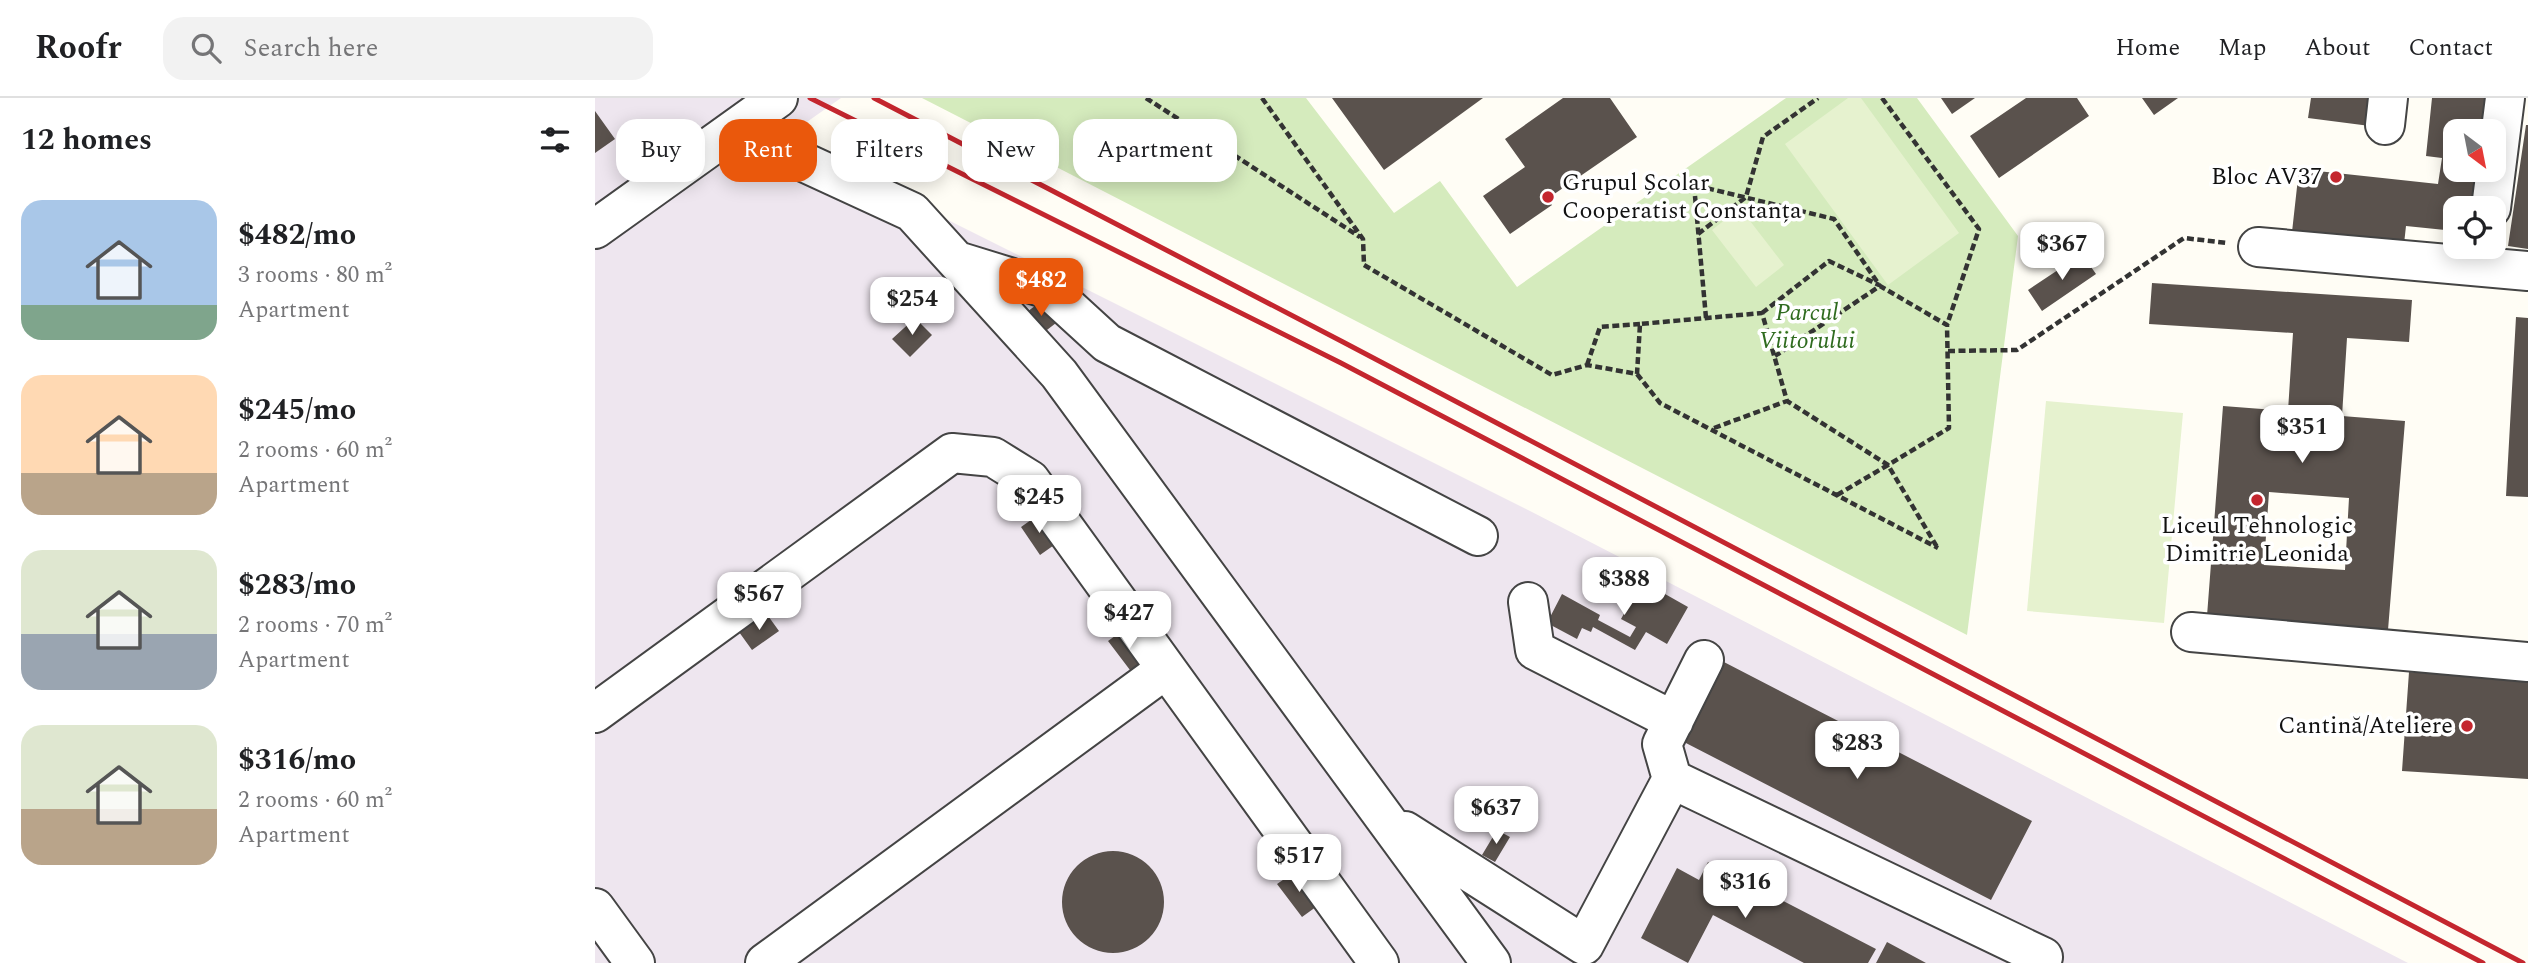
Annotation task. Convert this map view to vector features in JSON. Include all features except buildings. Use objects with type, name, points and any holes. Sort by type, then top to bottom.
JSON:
[{"type":"street","points":[[749,119],[778,98]]},
{"type":"street","points":[[2493,196],[2505,98]]},
{"type":"street","points":[[595,229],[719,141]]},
{"type":"street","points":[[817,168],[912,212],[1059,374],[1491,963]]},
{"type":"street","points":[[2258,247],[2443,255]]},
{"type":"street","points":[[2491,259],[2528,271]]},
{"type":"street","points":[[955,260],[1048,289],[1107,343],[1478,536]]},
{"type":"street","points":[[595,713],[952,453],[993,457],[1030,480],[1378,963]]},
{"type":"street","points":[[1528,602],[1535,650],[1674,721]]},
{"type":"street","points":[[2190,632],[2528,662]]},
{"type":"street","points":[[1388,821],[1596,954],[1672,779],[1662,744],[1704,660]]},
{"type":"street","points":[[765,963],[1166,669]]},
{"type":"street","points":[[1672,779],[2043,957],[2041,963]]},
{"type":"street","points":[[595,908],[635,963]]},
{"type":"path","points":[[1146,98],[1363,239]]},
{"type":"path","points":[[1262,98],[1363,239],[1364,265],[1552,375],[1587,365],[1637,373]]},
{"type":"path","points":[[1698,233],[1746,197],[1763,137],[1818,98]]},
{"type":"path","points":[[1837,495],[1949,428],[1947,325],[1979,229],[1882,98]]},
{"type":"path","points":[[1706,318],[1694,185],[1834,219],[1880,286]]},
{"type":"path","points":[[1948,351],[2017,351],[2183,238],[2258,247]]},
{"type":"path","points":[[1587,365],[1600,327],[1762,313],[1829,261],[1880,286],[1947,325]]},
{"type":"path","points":[[1775,356],[1880,286]]},
{"type":"path","points":[[1640,324],[1637,373],[1660,403],[1938,548],[1888,465],[1787,401],[1762,313]]},
{"type":"path","points":[[1713,429],[1787,401]]},
{"type":"shaded area","points":[[595,98],[841,98],[811,119],[719,119],[719,182],[817,182],[817,154],[831,162],[831,182],[872,182],[1530,511],[2408,963],[595,963]]},
{"type":"green space","name":"Parcul Viitorului","points":[[922,98],[1306,98],[1394,213],[1440,181],[1517,287],[1786,98],[1917,98],[2018,236],[1967,635],[1085,182],[1237,182],[1237,119],[1073,119],[1073,176],[1059,168],[1059,119],[963,119]]},
{"type":"green space","points":[[1848,98],[1861,98],[1959,233],[1888,285],[1785,144]]},
{"type":"green space","points":[[1740,208],[1784,265],[1756,287],[1712,230]]},
{"type":"green space","points":[[2046,401],[2183,413],[2164,623],[2027,611]]},
{"type":"railway","points":[[810,98],[1341,363],[2483,963]]},
{"type":"railway","points":[[874,98],[2523,963]]},
{"type":"place","name":"Bloc AV37","points":[[2336,177]]},
{"type":"place","name":"Grupul Școlar Cooperatist Constanța","points":[[1548,197]]},
{"type":"place","name":"Liceul Tehnologic Dimitrie Leonida","points":[[2257,500]]},
{"type":"place","name":"Cantină/Ateliere","points":[[2467,726]]}]
